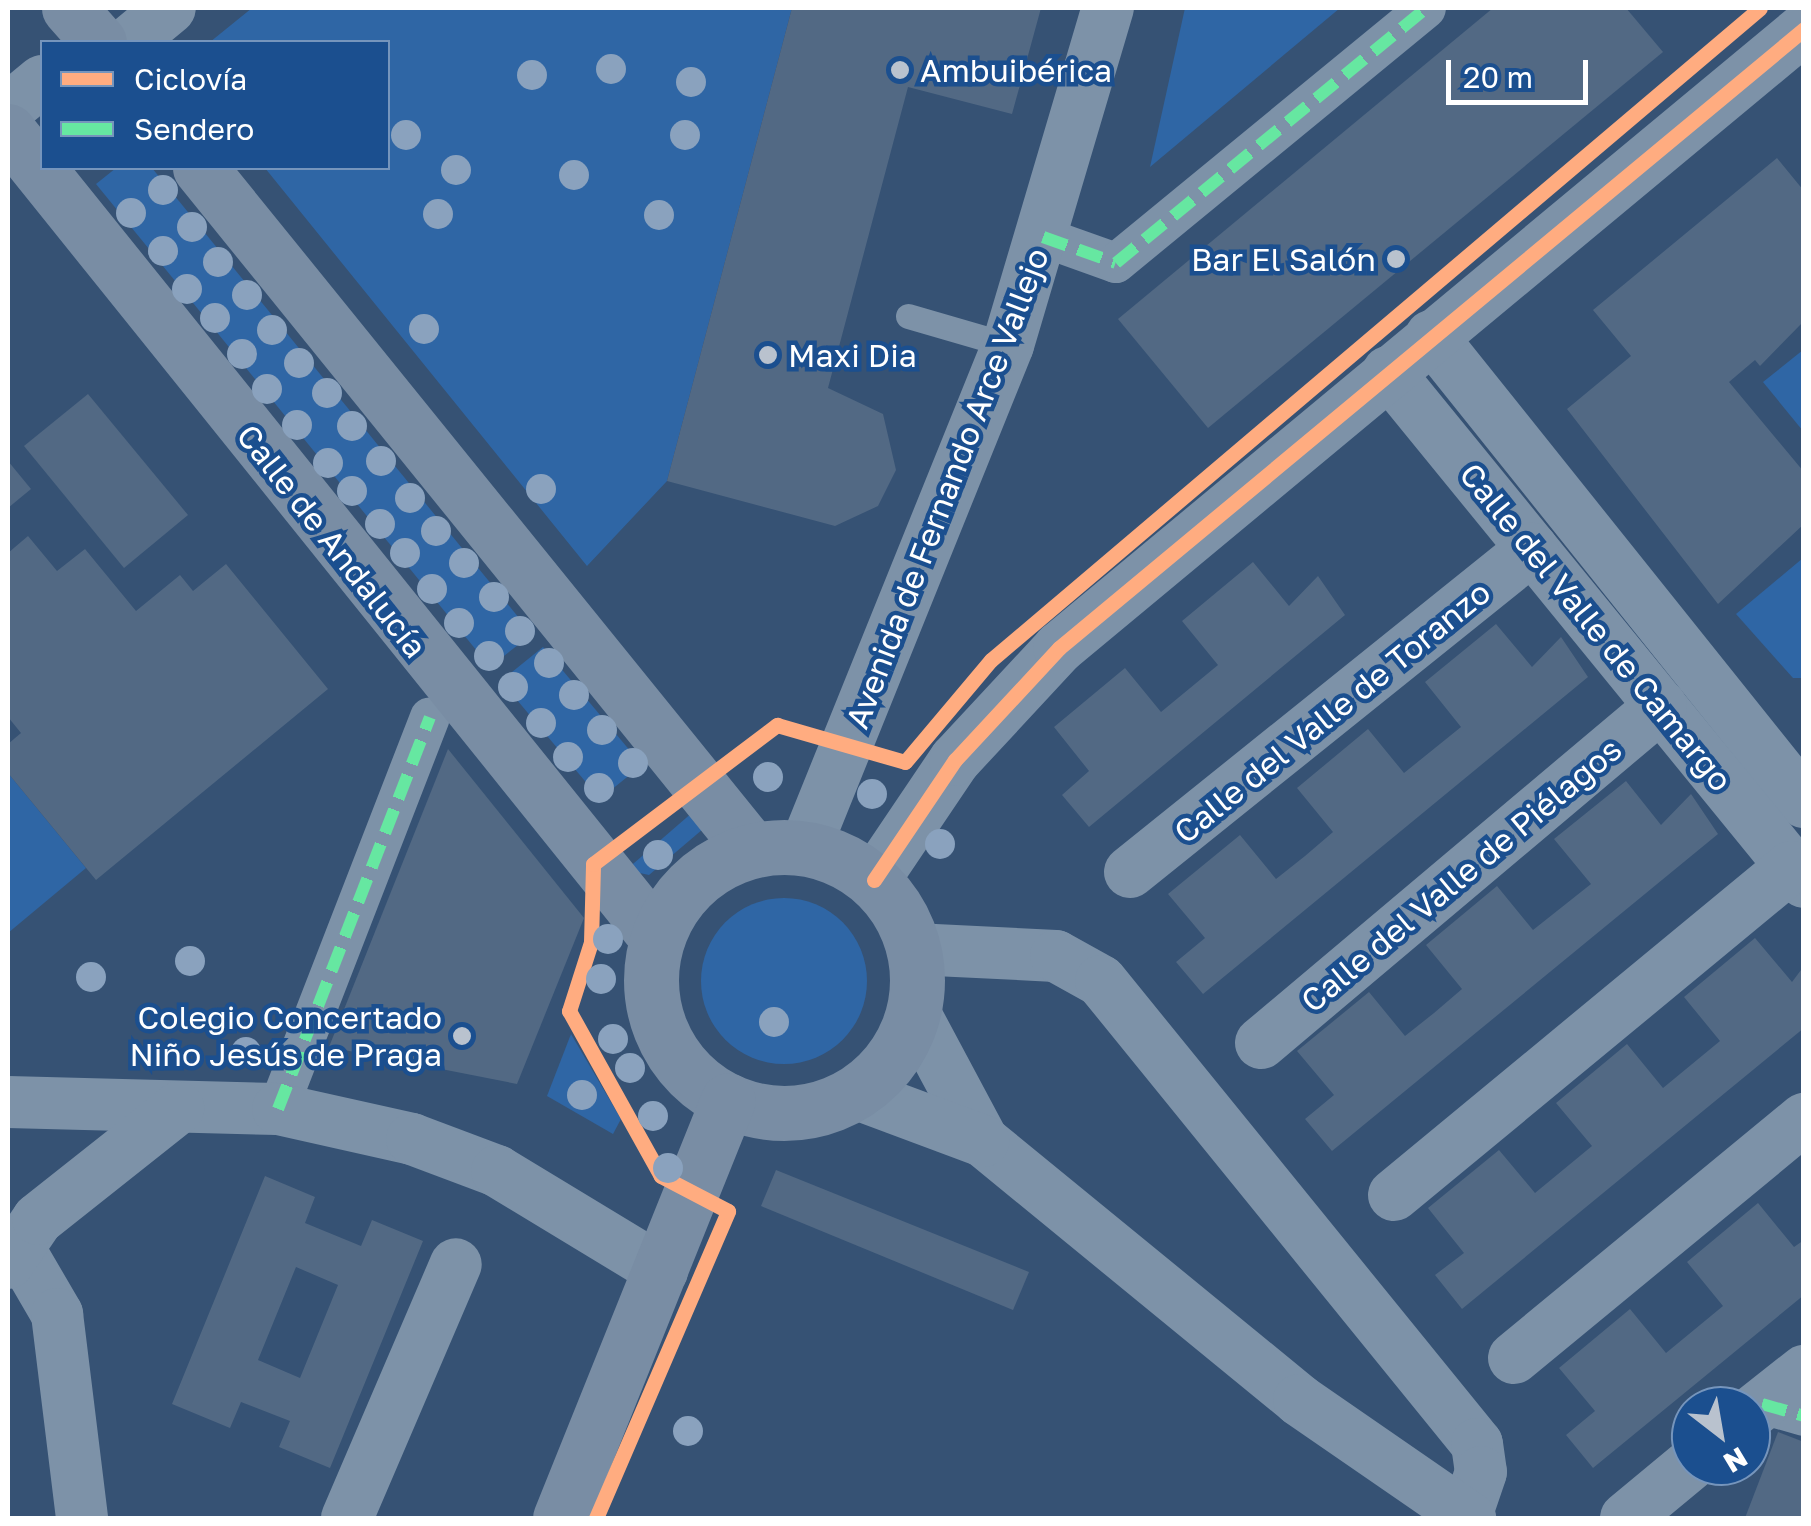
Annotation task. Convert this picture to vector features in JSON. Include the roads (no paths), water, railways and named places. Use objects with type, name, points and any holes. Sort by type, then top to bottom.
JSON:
[{"type":"main road","name":"Calle de Andalucía","points":[[16,128],[40,158]]},
{"type":"main road","name":"Calle de Andalucía","points":[[49,170],[657,938]]},
{"type":"main road","points":[[202,170],[778,849],[874,880],[914,948],[914,1012],[892,1059],[854,1093],[794,1112],[728,1101],[688,1073],[662,1033],[651,986],[657,938],[693,882],[778,849]]},
{"type":"main road","points":[[560,1518],[728,1101]]},
{"type":"street","points":[[96,35],[170,8]]},
{"type":"street","name":"Avenida de Fernando Arce Vallejo","points":[[778,849],[1008,345],[1044,237],[1108,8]]},
{"type":"street","points":[[1044,237],[1116,263],[1426,8]]},
{"type":"street","points":[[874,880],[955,760],[1059,648],[1804,29]]},
{"type":"street","name":"Calle de Andalucía","points":[[16,128],[40,85]]},
{"type":"street","name":"Calle del Valle de Camargo","points":[[1430,336],[1804,802]]},
{"type":"street","name":"Calle del Valle de Camargo","points":[[1388,372],[1797,875]]},
{"type":"street","name":"Calle del Valle de Toranzo","points":[[1130,872],[1532,549]]},
{"type":"street","name":"Calle del Valle de Piélagos","points":[[1261,1043],[1661,706]]},
{"type":"street","points":[[278,1109],[430,718]]},
{"type":"street","points":[[1394,1195],[1797,875]]},
{"type":"street","points":[[854,1093],[983,1141],[1256,1367],[1468,1517],[1482,1472],[1478,1444],[1102,980],[1056,956],[914,948]]},
{"type":"street","points":[[914,1012],[983,1141]]},
{"type":"street","points":[[31,1103],[278,1109],[412,1139],[497,1171],[662,1271]]},
{"type":"street","points":[[31,1103],[85,1182]]},
{"type":"street","points":[[82,1518],[57,1314],[11,1253],[85,1182],[178,1108]]},
{"type":"street","points":[[1514,1358],[1804,1120]]},
{"type":"street","points":[[347,1518],[456,1264]]},
{"type":"street","points":[[1772,1411],[1804,1371]]},
{"type":"street","points":[[1626,1518],[1671,1481]]},
{"type":"lane","points":[[908,316],[1008,345]]},
{"type":"place","name":"Ambuibérica","points":[[900,70]]},
{"type":"place","name":"Bar El Salón","points":[[1396,259]]},
{"type":"place","name":"Maxi Dia","points":[[768,355]]},
{"type":"place","name":"Colegio Concertado Niño Jesús de Praga","points":[[462,1036]]}]
